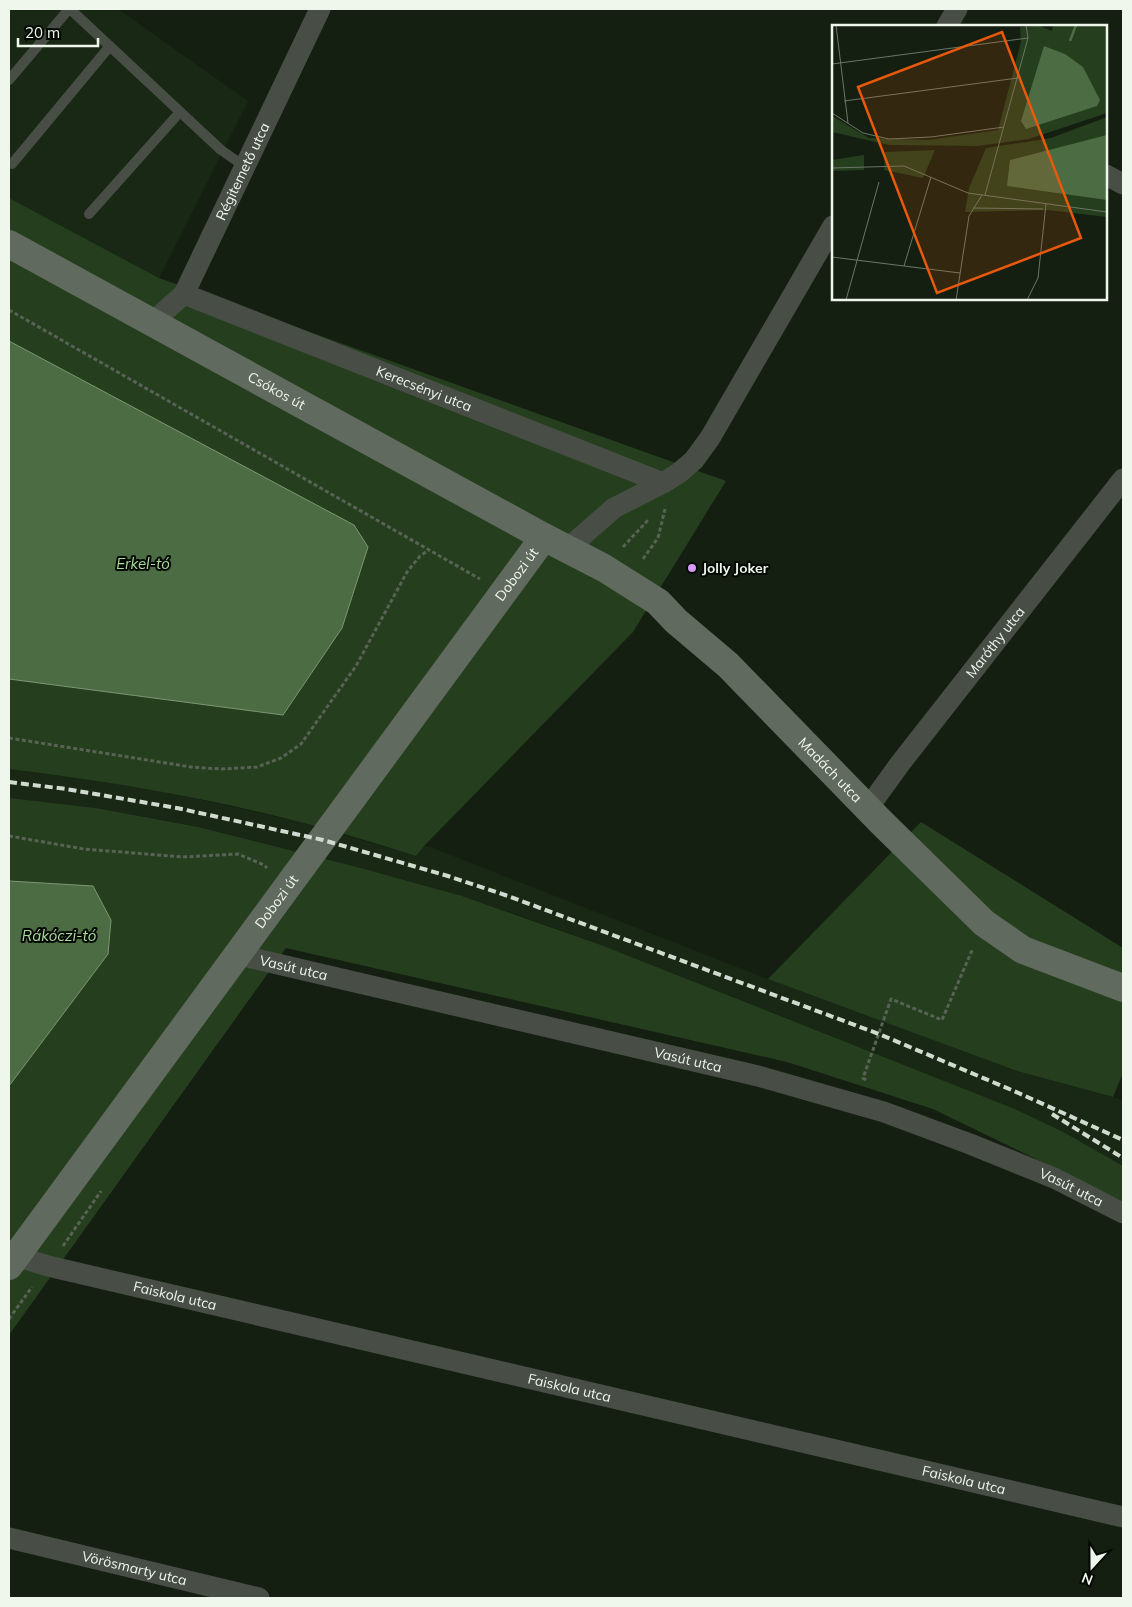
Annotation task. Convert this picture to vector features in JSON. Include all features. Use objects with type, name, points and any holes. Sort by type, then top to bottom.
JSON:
[{"type":"main road","name":"Csókos út","points":[[9,244],[555,543]]},
{"type":"main road","name":"Madách utca","points":[[555,543],[604,568],[658,602],[676,621],[728,665],[984,923],[1023,950],[1123,988]]},
{"type":"main road","name":"Dobozi út","points":[[12,1261],[239,955],[503,592],[555,543]]},
{"type":"street","name":"Régitemető utca","points":[[150,322],[184,294],[320,9]]},
{"type":"street","points":[[948,25],[957,9]]},
{"type":"street","points":[[1107,176],[1123,184]]},
{"type":"street","points":[[555,543],[614,508],[663,483],[679,473],[694,460],[710,438],[832,228]]},
{"type":"street","name":"Kerecsényi utca","points":[[184,294],[663,483]]},
{"type":"street","name":"Maróthy utca","points":[[868,808],[899,765],[1123,478]]},
{"type":"street","name":"Vasút utca","points":[[239,955],[273,961],[758,1076],[884,1112],[1054,1178],[1123,1213]]},
{"type":"street","name":"Faiskola utca","points":[[12,1261],[48,1266],[1123,1516]]},
{"type":"street","name":"Vörösmarty utca","points":[[9,1538],[259,1598]]},
{"type":"lane","points":[[9,80],[70,9],[221,150],[244,166]]},
{"type":"lane","points":[[12,164],[110,46]]},
{"type":"lane","points":[[89,214],[180,112]]},
{"type":"path","points":[[9,310],[503,592]]},
{"type":"path","points":[[604,568],[654,512]]},
{"type":"path","points":[[9,738],[191,767],[222,769],[257,767],[281,758],[301,744],[356,666],[407,572],[420,556],[429,550]]},
{"type":"path","points":[[9,836],[84,848],[183,857],[238,854],[264,865],[287,888]]},
{"type":"path","points":[[870,1081],[862,1078],[891,999],[942,1020],[984,923]]},
{"type":"shaded area","points":[[9,9],[118,9],[248,101],[159,278],[9,198]]},
{"type":"shaded area","points":[[9,198],[159,278],[726,481],[633,632],[416,856],[315,826],[192,797],[119,784],[9,769]]},
{"type":"shaded area","points":[[9,769],[94,780],[176,794],[300,822],[416,856],[425,845],[768,979],[1017,1071],[1123,1100],[1123,1166],[1015,1109],[601,945],[535,921],[462,896],[357,867],[198,827],[96,808],[9,798]]},
{"type":"shaded area","points":[[9,798],[96,808],[198,827],[357,867],[462,896],[601,945],[1015,1109],[1065,1133],[1123,1166],[1123,1201],[933,1109],[787,1062],[286,948],[9,1335]]},
{"type":"shaded area","points":[[921,822],[1123,948],[1123,1073],[1113,1097],[1017,1071],[768,979]]},
{"type":"water","name":"Erkel-tó","points":[[9,341],[354,525],[368,547],[342,628],[283,715],[9,679]]},
{"type":"water","name":"Rákóczi-tó","points":[[9,881],[93,886],[111,920],[108,954],[9,1086]]},
{"type":"railway","points":[[9,782],[66,789],[177,808],[323,840],[448,876],[508,896],[879,1034],[1014,1091],[1123,1140]]},
{"type":"railway","points":[[1052,1114],[1123,1158]]},
{"type":"place","name":"Jolly Joker","points":[[692,568]]}]
